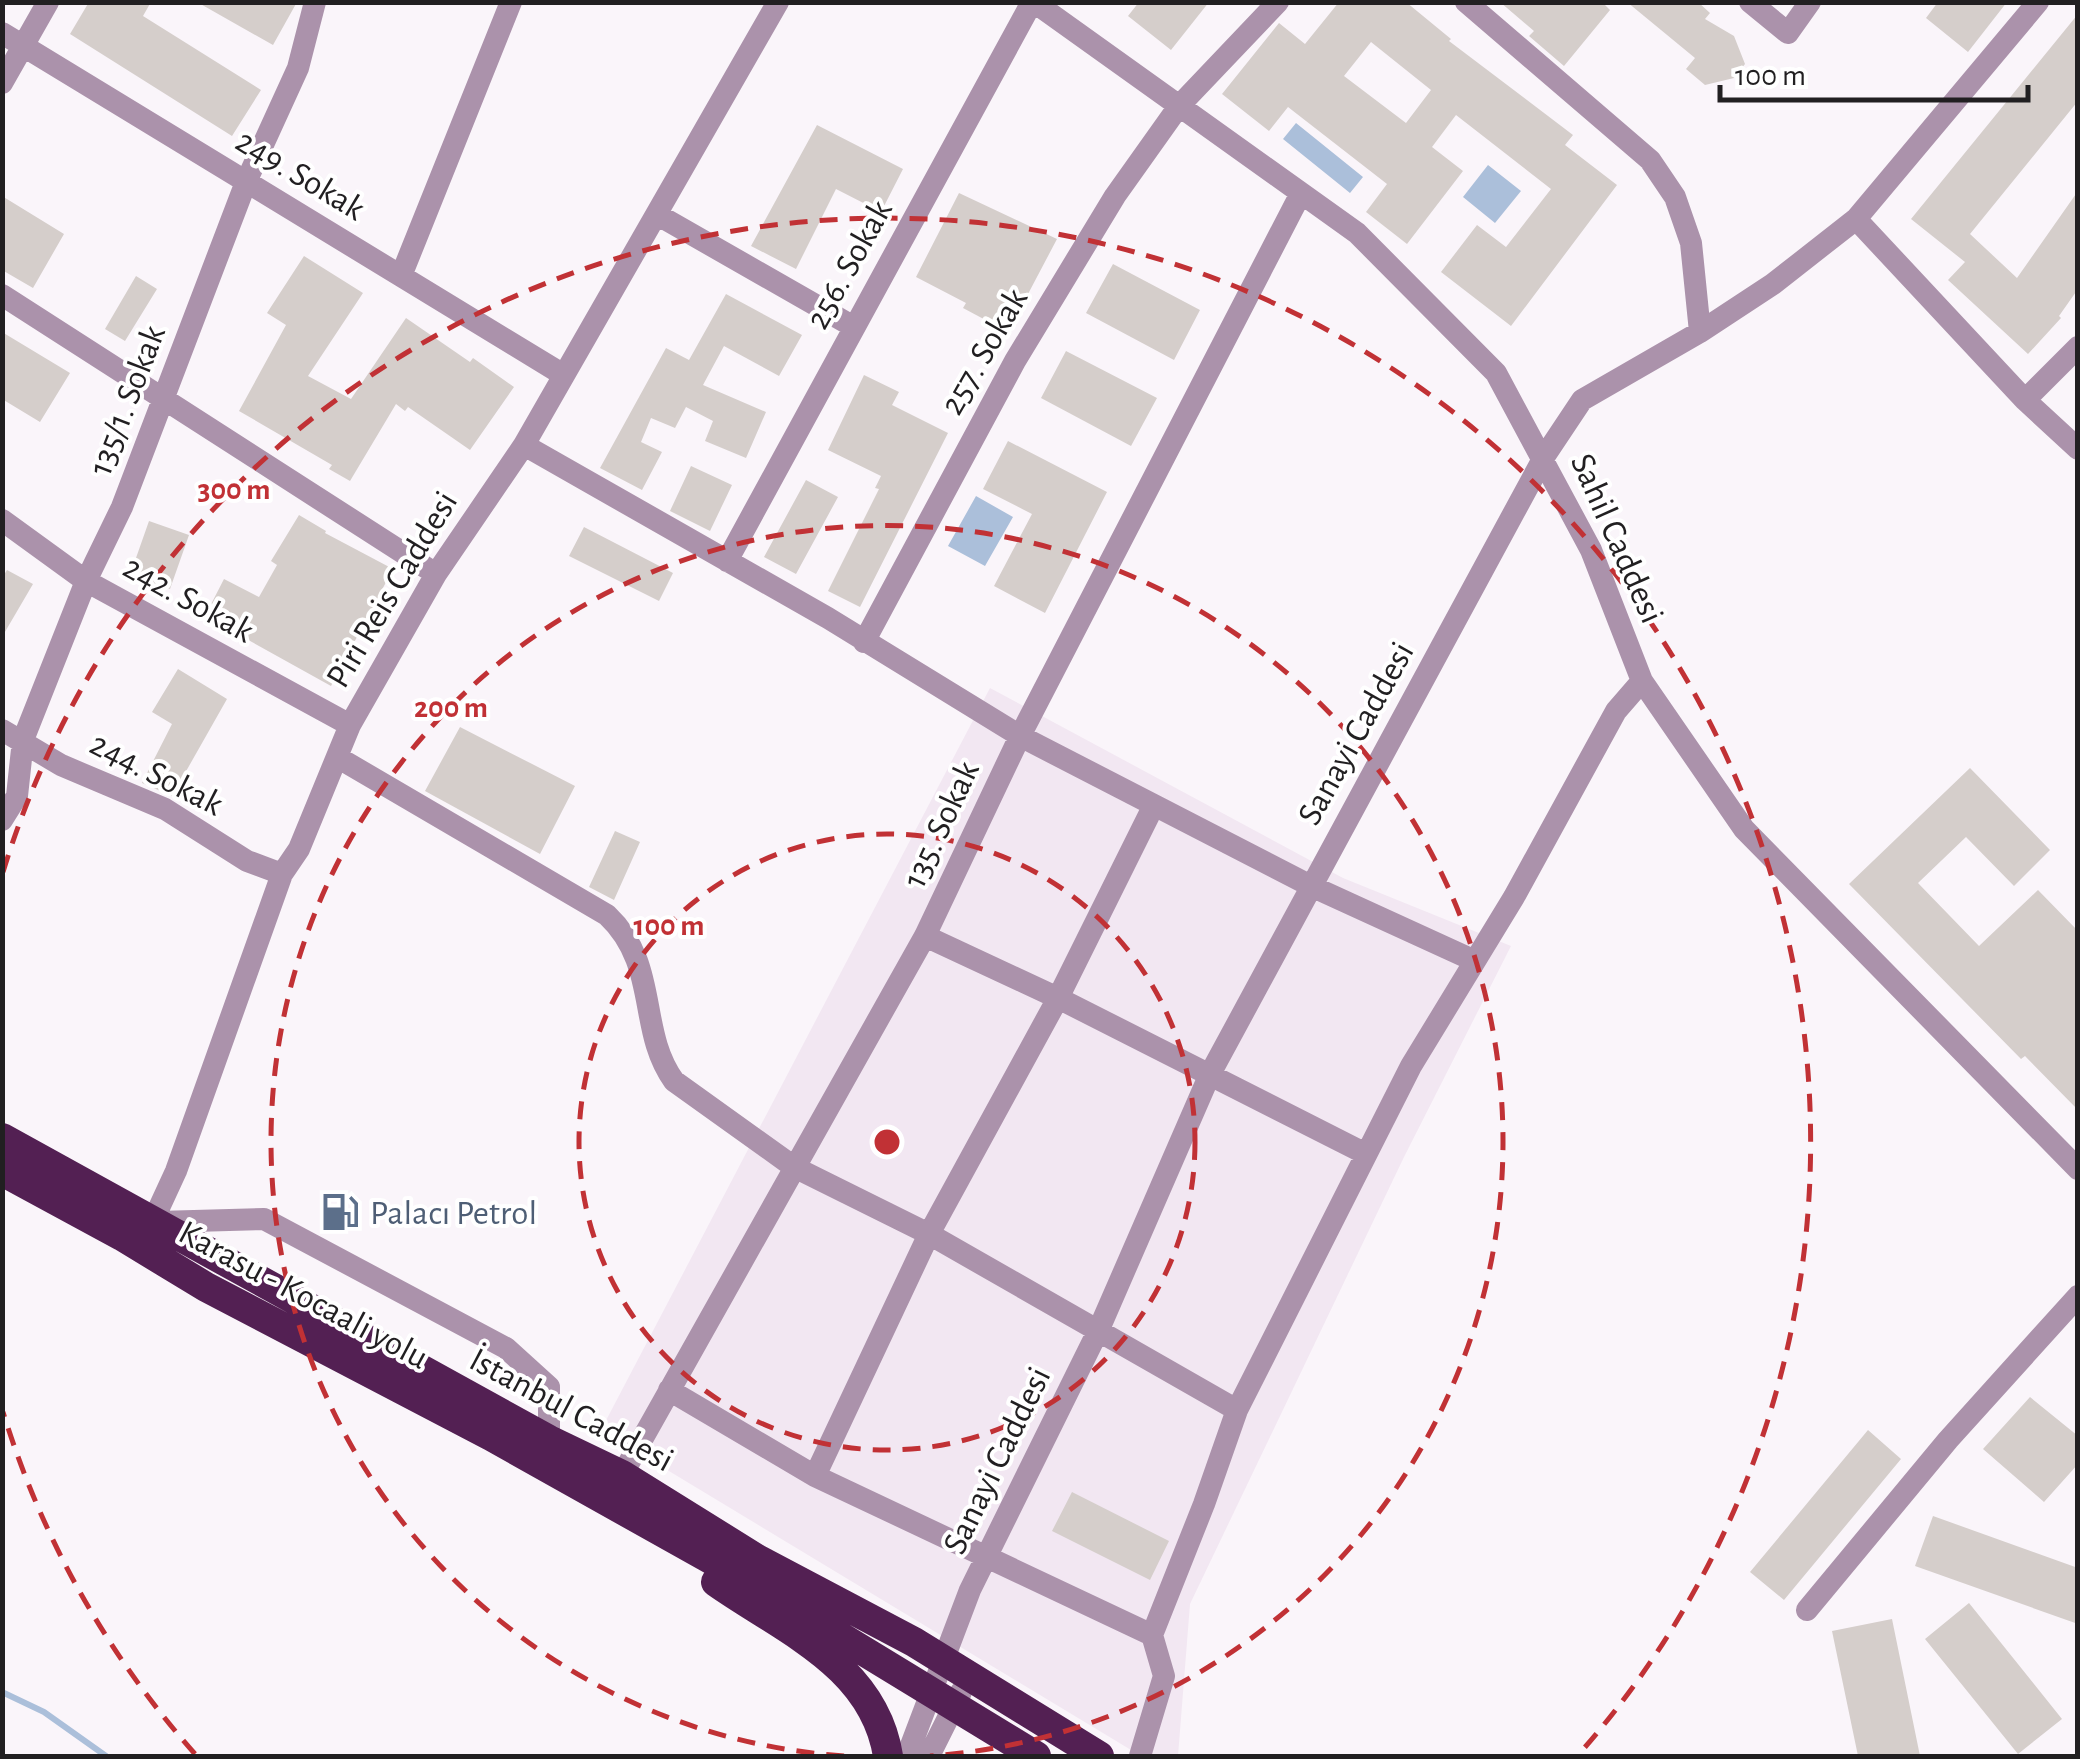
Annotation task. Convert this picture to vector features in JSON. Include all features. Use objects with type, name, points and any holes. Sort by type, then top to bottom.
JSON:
[{"type":"highway","name":"İstanbul Caddesi","points":[[2,1138],[146,1236],[622,1475],[757,1560],[972,1676],[1099,1756]]},
{"type":"highway","name":"Karasu - Kocaali yolu","points":[[2,1171],[146,1236],[206,1287],[739,1575],[1036,1756]]},
{"type":"highway","points":[[588,1490],[766,1618],[830,1657],[872,1706],[888,1756]]},
{"type":"street","points":[[2,83],[12,39],[48,2]]},
{"type":"street","name":"135/1. Sokak","points":[[2,820],[17,796],[12,735],[122,507],[246,182],[298,68],[315,2]]},
{"type":"street","points":[[401,276],[510,2]]},
{"type":"street","name":"Piri Reis Caddesi","points":[[146,1236],[176,1171],[282,874],[299,849],[350,725],[436,574],[524,445],[778,2]]},
{"type":"street","name":"Sahil Caddesi","points":[[1033,2],[1357,233],[1496,373],[1591,550],[1642,681],[1744,829],[2078,1168]]},
{"type":"street","name":"256. Sokak","points":[[727,560],[1033,2]]},
{"type":"street","name":"257. Sokak","points":[[864,642],[1015,361],[1115,196],[1179,106],[1278,2]]},
{"type":"street","points":[[1466,2],[1650,160],[1675,197],[1691,243],[1700,332]]},
{"type":"street","points":[[1750,2],[1788,33],[1810,2]]},
{"type":"street","name":"Sanayi Caddesi","points":[[942,1698],[944,1660],[986,1558],[1100,1329],[1210,1074],[1544,457],[1582,400],[1700,332],[1773,284],[1856,219],[2038,2]]},
{"type":"street","name":"249. Sokak","points":[[12,39],[562,374]]},
{"type":"street","name":"135. Sokak","points":[[622,1475],[926,936],[1020,736],[1301,193]]},
{"type":"street","points":[[658,215],[854,327]]},
{"type":"street","points":[[1856,219],[2025,400],[2078,449]]},
{"type":"street","points":[[2,295],[436,574]]},
{"type":"street","points":[[2025,400],[2078,347]]},
{"type":"street","points":[[524,445],[727,560],[1020,736],[1311,886],[1475,962]]},
{"type":"street","name":"242. Sokak","points":[[2,520],[86,581],[350,725]]},
{"type":"street","points":[[1140,1756],[1164,1676],[1152,1635],[1236,1410],[1411,1066],[1514,897],[1616,710],[1642,681]]},
{"type":"street","name":"244. Sokak","points":[[12,735],[61,765],[165,810],[247,861],[282,874]]},
{"type":"street","points":[[337,758],[606,914],[630,940],[643,977],[662,1064],[674,1081],[794,1167],[929,1234],[1236,1410]]},
{"type":"street","points":[[815,1476],[929,1234],[1058,998],[1154,806]]},
{"type":"street","points":[[926,936],[1058,998],[1366,1154]]},
{"type":"street","points":[[146,1236],[264,1219],[506,1348],[548,1387],[550,1440]]},
{"type":"street","points":[[1807,1610],[1948,1440],[2078,1296]]},
{"type":"street","points":[[670,1390],[815,1476],[1152,1635]]},
{"type":"street","points":[[907,1756],[942,1698],[972,1676]]},
{"type":"street","points":[[929,1756],[942,1698]]},
{"type":"shaded area","points":[[990,688],[1343,878],[1511,946],[1404,1157],[1190,1604],[1178,1756],[1141,1756],[601,1430]]},
{"type":"water","points":[[1296,123],[1363,177],[1350,193],[1283,139]]},
{"type":"water","points":[[1488,165],[1521,191],[1495,223],[1463,197]]},
{"type":"water","points":[[976,496],[1013,517],[985,566],[948,546]]},
{"type":"building","points":[[89,2],[151,2],[143,16],[261,90],[232,136],[70,34]]},
{"type":"building","points":[[197,2],[297,2],[273,45]]},
{"type":"building","points":[[1139,2],[1209,2],[1171,50],[1128,16]]},
{"type":"building","points":[[1339,2],[1406,2],[1449,41],[1573,135],[1565,145],[1617,185],[1511,326],[1441,272],[1477,225],[1506,247],[1551,189],[1456,115],[1432,147],[1463,171],[1407,244],[1366,212],[1387,184],[1288,107],[1269,131],[1222,94],[1279,23],[1305,44]],"holes":[[[1371,42],[1431,90],[1406,123],[1344,76]]]},
{"type":"building","points":[[1500,2],[1602,2],[1610,10],[1564,66],[1529,36],[1534,31]]},
{"type":"building","points":[[1627,2],[1698,2],[1710,13],[1705,19],[1734,36],[1745,64],[1734,78],[1705,85],[1686,69],[1695,58]]},
{"type":"building","points":[[1938,2],[2007,2],[1968,52],[1926,18]]},
{"type":"building","points":[[2078,14],[2078,101],[1970,234],[2017,278],[2078,191],[2078,289],[2061,318],[2028,354],[1948,280],[1965,262],[1911,219]]},
{"type":"building","points":[[817,125],[903,169],[881,212],[836,189],[796,269],[751,246]]},
{"type":"building","points":[[959,193],[1057,239],[1008,332],[963,308],[966,303],[916,277]]},
{"type":"building","points":[[2,196],[64,234],[33,288],[2,270]]},
{"type":"building","points":[[304,256],[363,293],[308,376],[351,399],[406,318],[514,387],[470,450],[408,407],[405,411],[396,404],[350,481],[329,469],[332,465],[239,411],[286,325],[267,313]]},
{"type":"building","points":[[1113,264],[1200,310],[1174,360],[1086,313]]},
{"type":"building","points":[[136,276],[157,289],[125,341],[105,329]]},
{"type":"building","points":[[726,294],[802,335],[779,376],[724,346],[703,385],[766,412],[746,458],[705,441],[713,421],[686,407],[675,428],[651,418],[641,442],[662,452],[642,490],[600,468],[666,348],[689,360]]},
{"type":"building","points":[[2,332],[70,373],[40,422],[2,399]]},
{"type":"building","points":[[1066,351],[1157,398],[1131,446],[1041,398]]},
{"type":"building","points":[[864,375],[899,392],[892,405],[948,433],[860,607],[828,591],[879,489],[875,488],[881,476],[828,450]]},
{"type":"building","points":[[1008,441],[1107,492],[1045,613],[994,586],[1032,514],[983,489]]},
{"type":"building","points":[[691,466],[732,485],[710,531],[670,511]]},
{"type":"building","points":[[806,480],[838,497],[796,574],[764,557]]},
{"type":"building","points":[[299,515],[393,569],[331,686],[205,616],[224,579],[259,597],[277,565],[271,561]]},
{"type":"building","points":[[149,521],[189,535],[170,589],[130,575]]},
{"type":"building","points":[[584,527],[673,573],[659,601],[569,556]]},
{"type":"building","points":[[7,570],[33,584],[2,637],[2,578]]},
{"type":"building","points":[[178,669],[227,699],[172,796],[142,783],[172,724],[152,712]]},
{"type":"building","points":[[460,727],[575,786],[540,854],[425,791]]},
{"type":"building","points":[[1970,768],[2050,850],[2014,886],[1966,837],[1918,883],[1979,946],[2038,890],[2078,931],[2078,1110],[2025,1056],[2021,1059],[1849,884]]},
{"type":"building","points":[[615,831],[640,842],[614,900],[589,887]]},
{"type":"building","points":[[2030,1397],[2078,1436],[2078,1464],[2044,1502],[1983,1449]]},
{"type":"building","points":[[1868,1430],[1901,1459],[1784,1600],[1750,1572]]},
{"type":"building","points":[[1072,1492],[1169,1541],[1150,1580],[1052,1531]]},
{"type":"building","points":[[1933,1516],[2078,1568],[2078,1624],[1915,1566]]},
{"type":"building","points":[[1969,1603],[2062,1719],[2018,1754],[1925,1639]]},
{"type":"building","points":[[1892,1619],[1920,1756],[1858,1756],[1832,1631]]},
{"type":"waterway","points":[[2,1692],[44,1712],[106,1756]]},
{"type":"place","name":"Palacı Petrol","points":[[340,1212]]}]
